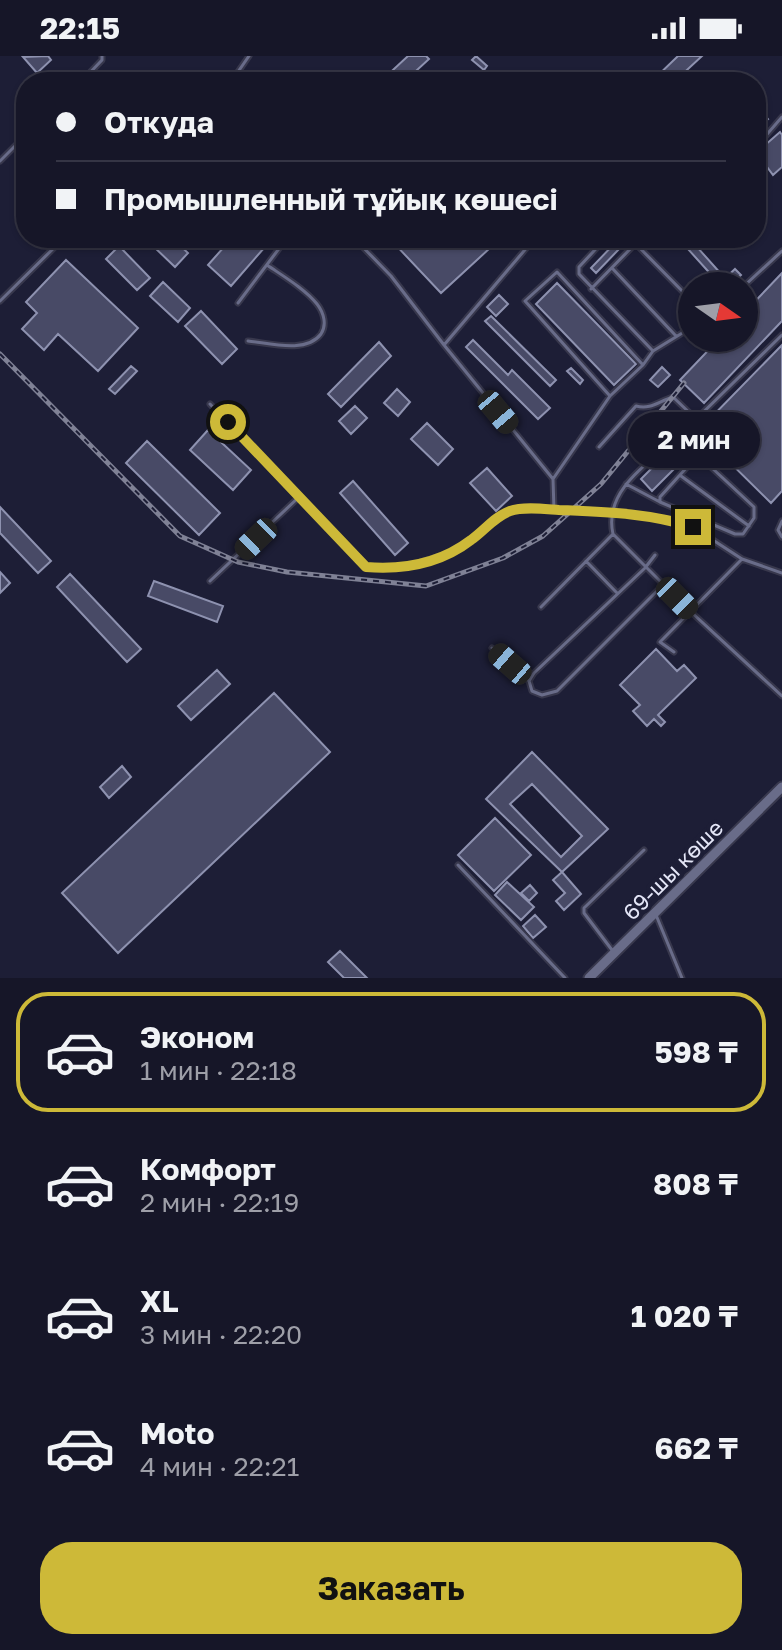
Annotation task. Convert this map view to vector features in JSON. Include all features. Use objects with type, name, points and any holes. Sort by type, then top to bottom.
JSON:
[{"type":"main road","name":"69-шы көше","points":[[589,978],[782,787]]},
{"type":"lane","points":[[766,135],[782,117]]},
{"type":"lane","points":[[0,161],[16,145]]},
{"type":"lane","points":[[0,301],[54,248]]},
{"type":"lane","points":[[238,303],[280,248]]},
{"type":"lane","points":[[364,248],[391,276],[553,479]]},
{"type":"lane","points":[[444,345],[526,248]]},
{"type":"lane","points":[[597,248],[579,267],[579,274],[653,351]]},
{"type":"lane","points":[[591,289],[631,248]]},
{"type":"lane","points":[[639,248],[678,287]]},
{"type":"lane","points":[[758,273],[782,251]]},
{"type":"lane","points":[[248,341],[293,346],[317,338],[325,328],[318,305],[267,265]]},
{"type":"lane","points":[[554,510],[553,479],[610,396],[643,365],[653,351],[676,336],[612,268]]},
{"type":"lane","points":[[610,396],[525,301],[529,297],[557,272],[643,365]]},
{"type":"lane","points":[[782,335],[626,484],[618,496],[611,522],[613,534],[645,568],[782,696]]},
{"type":"lane","points":[[599,447],[636,406],[654,406],[673,397],[696,419]]},
{"type":"lane","points":[[210,404],[366,567],[401,568],[456,551],[494,519],[513,509],[612,512],[670,519],[693,527],[742,559],[782,573]]},
{"type":"lane","points":[[626,484],[660,502],[735,534],[743,534],[754,518],[754,507],[679,436]]},
{"type":"lane","points":[[660,502],[660,497],[698,455]]},
{"type":"lane","points":[[681,476],[749,526]]},
{"type":"lane","points":[[210,581],[299,497]]},
{"type":"lane","points":[[782,521],[778,530],[782,537]]},
{"type":"lane","points":[[541,607],[613,534]]},
{"type":"lane","points":[[529,681],[655,555]]},
{"type":"lane","points":[[674,652],[660,642],[742,559]]},
{"type":"lane","points":[[586,561],[617,594]]},
{"type":"lane","points":[[492,648],[529,681],[532,691],[539,694],[557,691],[663,585]]},
{"type":"lane","points":[[614,953],[583,911],[586,904],[644,850]]},
{"type":"lane","points":[[458,865],[565,978]]},
{"type":"lane","points":[[655,912],[682,978]]},
{"type":"building","points":[[48,56],[51,60],[36,72],[23,57]]},
{"type":"building","points":[[408,56],[426,56],[429,59],[415,72],[391,72]]},
{"type":"building","points":[[476,56],[487,66],[484,70],[472,60]]},
{"type":"building","points":[[678,56],[702,56],[685,72],[661,72]]},
{"type":"building","points":[[780,132],[782,167],[773,175],[766,168],[766,144]]},
{"type":"building","points":[[121,248],[150,278],[137,290],[106,259]]},
{"type":"building","points":[[155,248],[183,248],[188,253],[175,267]]},
{"type":"building","points":[[223,248],[264,248],[231,286],[208,265]]},
{"type":"building","points":[[399,248],[490,248],[441,293]]},
{"type":"building","points":[[610,248],[620,248],[596,273],[591,268]]},
{"type":"building","points":[[687,248],[698,248],[719,272],[709,272]]},
{"type":"building","points":[[66,260],[138,328],[98,371],[58,334],[44,350],[22,329],[37,313],[26,302]]},
{"type":"building","points":[[782,273],[782,321],[758,346],[758,298]]},
{"type":"building","points":[[163,282],[190,308],[178,322],[150,296]]},
{"type":"building","points":[[557,283],[636,364],[614,385],[536,304]]},
{"type":"building","points":[[499,295],[508,304],[496,316],[487,307]]},
{"type":"building","points":[[201,311],[237,349],[222,364],[185,326]]},
{"type":"building","points":[[491,316],[556,380],[550,386],[485,321]]},
{"type":"building","points":[[473,340],[508,375],[512,370],[550,408],[538,419],[466,347]]},
{"type":"building","points":[[379,342],[391,356],[341,407],[328,394]]},
{"type":"building","points":[[782,345],[782,491],[771,503],[698,431]]},
{"type":"building","points":[[707,352],[753,352],[704,403],[680,380]]},
{"type":"building","points":[[131,366],[137,371],[115,394],[109,389]]},
{"type":"building","points":[[662,367],[670,375],[658,387],[650,380]]},
{"type":"building","points":[[571,368],[583,380],[580,384],[567,371]]},
{"type":"building","points":[[397,389],[410,402],[398,416],[384,403]]},
{"type":"building","points":[[355,406],[367,418],[351,434],[339,421]]},
{"type":"building","points":[[427,423],[453,449],[438,465],[411,439]]},
{"type":"building","points":[[208,430],[251,470],[233,490],[190,450]]},
{"type":"building","points":[[147,441],[220,513],[199,535],[126,463]]},
{"type":"building","points":[[665,455],[677,466],[652,491],[641,479]]},
{"type":"building","points":[[487,468],[512,496],[496,511],[470,483]]},
{"type":"building","points":[[353,481],[408,543],[395,555],[340,493]]},
{"type":"building","points":[[0,507],[51,561],[38,573],[0,533]]},
{"type":"building","points":[[0,572],[10,583],[0,593]]},
{"type":"building","points":[[70,574],[141,649],[127,662],[57,587]]},
{"type":"building","points":[[154,581],[223,606],[217,622],[148,596]]},
{"type":"building","points":[[656,649],[677,671],[684,665],[696,678],[658,715],[665,722],[661,726],[654,719],[647,726],[633,711],[640,705],[620,685]]},
{"type":"building","points":[[217,670],[230,684],[191,720],[178,706]]},
{"type":"building","points":[[274,693],[330,752],[118,953],[62,893]]},
{"type":"building","points":[[532,752],[608,829],[562,872],[486,799]],"holes":[[[532,784],[582,836],[561,857],[510,804]]]},
{"type":"building","points":[[122,766],[131,777],[109,798],[100,787]]},
{"type":"building","points":[[495,818],[531,855],[494,891],[458,855]]},
{"type":"building","points":[[562,872],[581,894],[564,910],[556,901],[565,893],[553,880]]},
{"type":"building","points":[[507,882],[534,907],[521,920],[495,895]]},
{"type":"building","points":[[530,885],[537,893],[529,901],[521,893]]},
{"type":"building","points":[[535,915],[546,927],[533,938],[523,926]]},
{"type":"building","points":[[340,951],[367,978],[344,978],[328,962]]},
{"type":"railway","points":[[0,354],[180,536],[238,562],[287,572],[426,586],[503,558],[543,536],[601,484],[684,383]]},
{"type":"route","points":[[228,422],[366,567],[401,568],[456,551],[494,519],[513,509],[588,510],[645,515],[693,527]]}]
